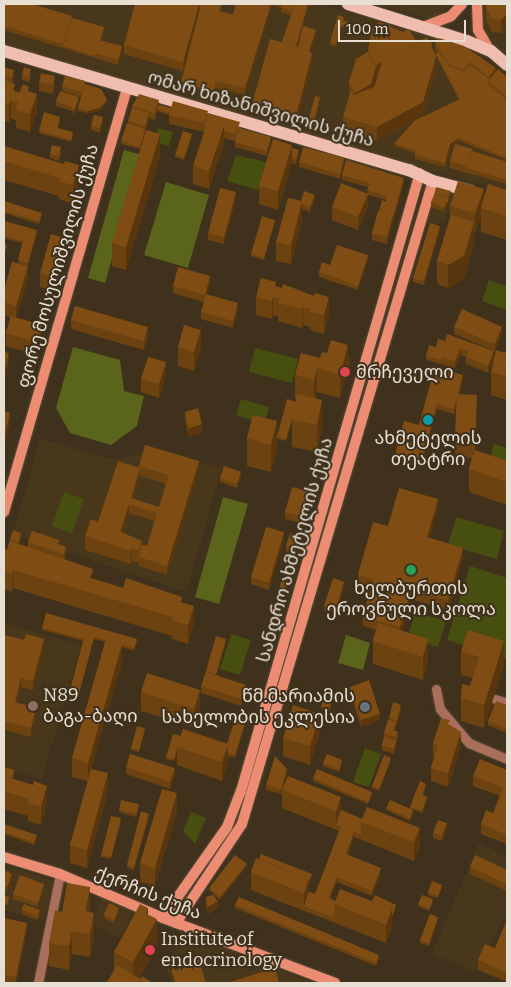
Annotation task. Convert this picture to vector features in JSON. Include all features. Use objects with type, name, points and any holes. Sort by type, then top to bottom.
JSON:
[{"type":"main road","points":[[348,4],[423,27],[491,51]]},
{"type":"main road","points":[[478,4],[478,30],[491,51],[507,65]]},
{"type":"main road","points":[[423,27],[444,20],[459,7]]},
{"type":"main road","name":"ომარ ხიზანიშვილის ქუჩა","points":[[4,51],[420,173],[433,181],[489,196]]},
{"type":"main road","name":"ფორე მოსულიშვილის ქუჩა","points":[[4,512],[126,88]]},
{"type":"main road","name":"სანდრო ახმეტელის ქუჩა","points":[[163,918],[227,827],[241,791],[408,220],[420,173]]},
{"type":"main road","name":"სანდრო ახმეტელის ქუჩა","points":[[176,923],[236,837],[252,793],[383,356],[433,181]]},
{"type":"main road","points":[[408,220],[421,224]]},
{"type":"main road","points":[[369,353],[383,356]]},
{"type":"main road","points":[[325,504],[338,508]]},
{"type":"main road","points":[[261,724],[272,727]]},
{"type":"main road","points":[[241,791],[252,793]]},
{"type":"main road","name":"ქერჩის ქუჩა","points":[[4,857],[60,874],[163,918],[335,983]]},
{"type":"main road","points":[[192,876],[203,883]]},
{"type":"street","points":[[436,690],[440,709],[469,744],[507,759]]},
{"type":"street","points":[[495,699],[507,704]]},
{"type":"street","points":[[38,983],[60,874]]},
{"type":"shaded area","points":[[4,4],[319,4],[467,47],[507,76],[507,191],[307,137],[4,44]]},
{"type":"shaded area","points":[[374,4],[451,4],[440,17],[430,19]]},
{"type":"shaded area","points":[[484,4],[507,4],[507,55],[485,37],[481,27]]},
{"type":"shaded area","points":[[435,185],[458,191],[444,223],[424,224]]},
{"type":"shaded area","points":[[40,439],[113,459],[157,450],[222,468],[186,592],[13,534]]},
{"type":"shaded area","name":"N89 ბაგა-ბაღი","points":[[4,623],[81,645],[42,779],[4,768]]},
{"type":"shaded area","points":[[479,843],[507,856],[507,919],[504,917],[490,945],[486,944],[474,972],[432,954]]},
{"type":"shaded area","points":[[4,865],[53,881],[43,923],[4,909]]},
{"type":"shaded area","points":[[101,898],[135,911],[120,938],[91,923]]},
{"type":"shaded area","points":[[181,930],[312,983],[171,983],[167,971]]},
{"type":"green space","points":[[158,128],[173,132],[169,146],[155,142]]},
{"type":"green space","points":[[124,150],[142,155],[105,283],[88,278]]},
{"type":"green space","points":[[236,155],[266,162],[258,190],[227,181]]},
{"type":"green space","points":[[166,182],[209,195],[188,268],[144,255]]},
{"type":"green space","points":[[489,280],[507,287],[507,310],[482,301]]},
{"type":"green space","points":[[73,347],[120,360],[124,391],[144,396],[137,426],[111,445],[70,433],[56,408]]},
{"type":"green space","points":[[255,348],[298,359],[292,383],[249,372]]},
{"type":"green space","points":[[241,399],[269,407],[264,424],[236,415]]},
{"type":"green space","points":[[494,444],[507,448],[507,471],[488,465]]},
{"type":"green space","points":[[64,492],[84,499],[72,533],[52,526]]},
{"type":"green space","points":[[223,497],[248,504],[219,604],[195,597]]},
{"type":"green space","points":[[456,517],[504,531],[497,559],[448,545]]},
{"type":"green space","points":[[470,566],[507,578],[507,659],[447,640]]},
{"type":"green space","points":[[415,612],[446,621],[438,647],[408,638]]},
{"type":"green space","points":[[231,634],[251,640],[240,675],[220,669]]},
{"type":"green space","points":[[346,635],[370,643],[363,670],[338,663]]},
{"type":"green space","points":[[365,748],[381,754],[369,787],[353,782]]},
{"type":"green space","points":[[191,812],[206,818],[195,844],[183,831]]},
{"type":"building","points":[[4,4],[32,4],[72,16],[63,44],[4,26]]},
{"type":"building","points":[[135,4],[199,4],[183,62],[124,45]]},
{"type":"building","points":[[200,4],[222,4],[219,11],[233,15],[213,91],[181,82]]},
{"type":"building","points":[[236,4],[271,4],[245,88],[215,81]]},
{"type":"building","points":[[282,4],[295,4],[292,11],[281,7]]},
{"type":"building","points":[[295,4],[308,4],[296,46],[282,42]]},
{"type":"building","points":[[487,4],[507,4],[507,13],[501,20],[492,19],[486,7]]},
{"type":"building","points":[[338,15],[344,17],[343,21],[349,22],[348,26],[341,25],[336,44],[330,42]]},
{"type":"building","points":[[72,18],[104,27],[95,56],[63,46]]},
{"type":"building","points":[[380,22],[403,32],[409,29],[417,43],[376,65],[368,50],[373,26]]},
{"type":"building","points":[[303,26],[316,30],[309,51],[298,47]]},
{"type":"building","points":[[427,37],[436,56],[423,102],[377,127],[343,117],[351,91],[354,95],[374,87],[382,62]]},
{"type":"building","points":[[439,38],[464,46],[496,68],[489,77],[470,62],[464,70],[449,64],[435,44]]},
{"type":"building","points":[[270,39],[308,50],[312,54],[297,112],[290,114],[253,101]]},
{"type":"building","points":[[99,40],[122,46],[118,60],[95,53]]},
{"type":"building","points":[[438,51],[449,66],[464,72],[470,65],[489,79],[488,84],[507,100],[507,158],[435,126],[427,142],[416,148],[416,150],[394,144],[414,121],[460,99],[436,54]]},
{"type":"building","points":[[368,52],[376,67],[371,84],[355,93],[349,82],[356,59]]},
{"type":"building","points":[[4,67],[14,70],[12,78],[4,76]]},
{"type":"building","points":[[24,67],[31,69],[29,77],[22,75]]},
{"type":"building","points":[[498,69],[507,77],[507,97],[488,81]]},
{"type":"building","points":[[41,73],[55,76],[53,85],[39,82]]},
{"type":"building","points":[[65,76],[85,81],[82,92],[62,86]]},
{"type":"building","points":[[4,80],[15,84],[13,91],[21,93],[22,89],[37,94],[30,114],[16,109],[18,102],[11,100],[9,104],[4,102]]},
{"type":"building","points":[[23,84],[29,87],[27,91],[22,89],[21,93],[19,93]]},
{"type":"building","points":[[85,84],[101,89],[107,100],[99,108],[87,111],[78,108]]},
{"type":"building","points":[[60,91],[79,97],[74,111],[72,107],[56,101]]},
{"type":"building","points":[[139,94],[159,100],[155,113],[132,106]]},
{"type":"building","points":[[315,96],[320,97],[314,119],[321,120],[320,124],[308,123]]},
{"type":"building","points":[[173,101],[208,111],[204,123],[169,115]]},
{"type":"building","points":[[159,105],[171,108],[169,113],[157,109]]},
{"type":"building","points":[[132,108],[149,113],[145,126],[128,121]]},
{"type":"building","points":[[44,112],[60,117],[57,128],[73,132],[71,140],[39,131]]},
{"type":"building","points":[[208,113],[240,122],[236,134],[224,131],[224,126],[208,120],[206,126],[204,126]]},
{"type":"building","points":[[94,115],[103,117],[100,128],[91,126]]},
{"type":"building","points":[[208,120],[224,126],[209,171],[193,166]]},
{"type":"building","points":[[127,123],[145,129],[140,147],[121,141]]},
{"type":"building","points":[[435,126],[459,138],[450,144],[445,163],[415,154],[416,148],[427,142]]},
{"type":"building","points":[[239,128],[271,137],[267,151],[235,142]]},
{"type":"building","points":[[146,130],[160,134],[126,247],[112,243]]},
{"type":"building","points":[[183,131],[192,134],[184,158],[175,155]]},
{"type":"building","points":[[273,139],[292,145],[278,191],[259,186]]},
{"type":"building","points":[[455,144],[472,149],[467,166],[450,161]]},
{"type":"building","points":[[52,145],[61,147],[59,156],[50,154]]},
{"type":"building","points":[[4,146],[64,164],[65,161],[79,165],[73,185],[59,181],[60,178],[4,161]]},
{"type":"building","points":[[303,147],[344,158],[340,174],[299,162]]},
{"type":"building","points":[[292,148],[299,150],[296,159],[292,158]]},
{"type":"building","points":[[472,151],[507,162],[507,180],[467,168]]},
{"type":"building","points":[[346,160],[404,178],[393,217],[393,215],[379,211],[382,200],[386,202],[387,196],[367,190],[370,183],[342,175]]},
{"type":"building","points":[[458,181],[484,189],[475,213],[450,206]]},
{"type":"building","points":[[341,183],[368,194],[358,217],[332,207]]},
{"type":"building","points":[[488,184],[507,190],[507,216],[481,208]]},
{"type":"building","points":[[436,187],[451,191],[448,198],[435,193]]},
{"type":"building","points":[[220,188],[236,192],[224,237],[208,233]]},
{"type":"building","points":[[304,191],[315,195],[310,207],[302,204]]},
{"type":"building","points":[[435,193],[449,199],[444,208],[431,202]]},
{"type":"building","points":[[288,198],[302,201],[291,246],[276,242]]},
{"type":"building","points":[[4,201],[42,213],[39,221],[4,211]]},
{"type":"building","points":[[378,211],[393,215],[387,237],[372,233]]},
{"type":"building","points":[[451,215],[474,222],[464,256],[448,265],[437,261]]},
{"type":"building","points":[[262,216],[275,220],[264,258],[251,254]]},
{"type":"building","points":[[4,221],[37,230],[28,263],[18,260],[23,241],[4,236]]},
{"type":"building","points":[[430,223],[440,226],[424,281],[413,278]]},
{"type":"building","points":[[51,234],[67,239],[55,278],[40,273]]},
{"type":"building","points":[[4,244],[7,245],[4,257]]},
{"type":"building","points":[[337,245],[368,255],[358,286],[319,272],[322,262],[330,265]]},
{"type":"building","points":[[12,262],[28,266],[16,306],[4,302],[4,290]]},
{"type":"building","points":[[178,267],[210,276],[205,295],[173,286]]},
{"type":"building","points":[[261,278],[276,282],[275,286],[282,288],[283,284],[314,296],[315,293],[329,297],[324,315],[310,312],[311,309],[303,307],[302,309],[278,303],[280,298],[273,297],[272,301],[256,297]]},
{"type":"building","points":[[206,294],[238,303],[233,321],[201,312]]},
{"type":"building","points":[[75,306],[148,327],[144,341],[71,320]]},
{"type":"building","points":[[462,309],[502,327],[495,344],[454,327]]},
{"type":"building","points":[[11,316],[42,325],[37,342],[6,333]]},
{"type":"building","points":[[184,325],[201,330],[194,352],[178,347]]},
{"type":"building","points":[[447,334],[494,351],[488,366],[466,357],[468,351],[461,348],[455,361],[441,357]]},
{"type":"building","points":[[438,339],[445,341],[441,360],[426,356],[429,345],[436,347]]},
{"type":"building","points":[[331,340],[348,345],[340,375],[317,368],[314,380],[295,375],[301,353],[320,358],[322,352],[327,353]]},
{"type":"building","points":[[496,350],[507,353],[507,376],[491,372]]},
{"type":"building","points":[[4,352],[9,353],[4,373]]},
{"type":"building","points":[[148,357],[166,362],[159,384],[141,379]]},
{"type":"building","name":"ახმეტელის თეატრი","points":[[435,367],[463,375],[454,409],[437,404],[421,463],[395,455],[404,421],[419,425]]},
{"type":"building","points":[[297,394],[322,400],[317,425],[292,420]]},
{"type":"building","points":[[457,394],[477,395],[475,435],[455,434]]},
{"type":"building","points":[[287,399],[296,402],[286,439],[277,437]]},
{"type":"building","points":[[198,408],[202,424],[189,428],[185,412]]},
{"type":"building","points":[[4,411],[10,413],[5,433],[4,432]]},
{"type":"building","points":[[253,415],[277,421],[271,445],[247,438]]},
{"type":"building","points":[[145,445],[199,461],[167,566],[139,557],[142,545],[147,546],[157,513],[129,504],[120,532],[98,522],[118,461],[140,468],[131,498],[159,507],[169,475],[139,466]]},
{"type":"building","points":[[475,450],[507,461],[507,482],[469,469]]},
{"type":"building","points":[[224,466],[241,472],[237,484],[220,478]]},
{"type":"building","points":[[292,487],[308,491],[301,516],[285,512]]},
{"type":"building","name":"ხელბურთის ეროვნული სკოლა","points":[[399,488],[438,499],[427,537],[463,548],[448,600],[411,590],[400,627],[363,616],[373,579],[358,574],[373,522],[388,526]]},
{"type":"building","points":[[91,519],[142,541],[139,550],[132,548],[131,551],[85,536]]},
{"type":"building","points":[[266,527],[284,532],[269,583],[251,577]]},
{"type":"building","points":[[13,530],[21,533],[19,542],[10,539]]},
{"type":"building","points":[[32,531],[59,540],[58,544],[66,547],[64,554],[28,542]]},
{"type":"building","points":[[290,533],[302,537],[298,550],[286,546]]},
{"type":"building","points":[[10,541],[93,569],[90,578],[18,556],[18,554],[7,550]]},
{"type":"building","points":[[4,549],[18,554],[17,556],[177,604],[177,601],[194,606],[188,625],[172,621],[173,617],[13,570],[12,573],[4,571]]},
{"type":"building","points":[[126,578],[182,597],[181,602],[177,601],[177,604],[123,588]]},
{"type":"building","points":[[333,578],[344,582],[336,610],[324,606]]},
{"type":"building","points":[[282,579],[288,580],[284,593],[278,592]]},
{"type":"building","points":[[46,613],[137,639],[134,648],[94,637],[79,693],[70,690],[84,639],[42,628]]},
{"type":"building","points":[[378,623],[428,639],[423,657],[373,641]]},
{"type":"building","points":[[468,630],[504,641],[484,705],[461,698],[462,684],[470,686],[479,657],[461,652]]},
{"type":"building","points":[[26,634],[44,639],[33,681],[21,678],[15,702],[36,708],[31,728],[4,721],[5,635],[24,640]]},
{"type":"building","points":[[216,636],[226,639],[216,674],[206,671]]},
{"type":"building","points":[[106,639],[122,644],[88,763],[72,758]]},
{"type":"building","points":[[206,672],[246,685],[241,699],[201,686]]},
{"type":"building","points":[[147,673],[200,690],[194,709],[141,692]]},
{"type":"building","name":"წმ.მარიამის სახელობის ეკლესია","points":[[369,680],[380,714],[361,720],[350,687]]},
{"type":"building","points":[[324,699],[331,702],[329,710],[321,706]]},
{"type":"building","points":[[496,701],[507,705],[507,728],[488,721]]},
{"type":"building","points":[[393,702],[401,705],[397,720],[389,718]]},
{"type":"building","points":[[293,705],[320,714],[310,746],[283,738]]},
{"type":"building","points":[[236,716],[246,719],[235,755],[228,753],[227,744]]},
{"type":"building","points":[[441,718],[450,720],[448,724],[461,732],[448,773],[431,768],[438,745],[433,743]]},
{"type":"building","points":[[388,720],[396,723],[393,730],[398,732],[396,737],[384,733]]},
{"type":"building","points":[[137,726],[145,728],[139,750],[131,748]]},
{"type":"building","points":[[183,729],[228,744],[222,762],[177,747]]},
{"type":"building","points":[[173,734],[181,736],[174,759],[166,757]]},
{"type":"building","points":[[384,737],[396,741],[394,749],[382,745]]},
{"type":"building","points":[[130,754],[175,768],[170,782],[126,767]]},
{"type":"building","points":[[327,754],[342,760],[339,769],[323,763]]},
{"type":"building","points":[[384,755],[391,758],[379,789],[372,786]]},
{"type":"building","points":[[275,756],[287,769],[281,790],[266,785]]},
{"type":"building","points":[[480,759],[507,770],[507,835],[481,824],[486,810],[493,813],[503,788],[473,776]]},
{"type":"building","points":[[4,767],[14,770],[12,778],[4,776]]},
{"type":"building","points":[[91,769],[108,773],[87,850],[70,845]]},
{"type":"building","points":[[317,769],[372,792],[368,802],[313,778]]},
{"type":"building","points":[[4,776],[33,785],[34,781],[47,786],[41,807],[28,803],[29,799],[4,791]]},
{"type":"building","points":[[288,776],[341,797],[336,811],[282,790]]},
{"type":"building","points":[[420,781],[426,784],[422,794],[427,797],[422,811],[410,807]]},
{"type":"building","points":[[162,789],[177,793],[155,868],[140,863]]},
{"type":"building","points":[[121,800],[139,804],[136,814],[119,810]]},
{"type":"building","points":[[390,800],[413,810],[410,818],[386,808]]},
{"type":"building","points":[[367,807],[420,828],[414,842],[361,822]]},
{"type":"building","points":[[341,810],[362,819],[361,835],[354,832],[346,854],[381,868],[372,891],[337,877],[329,898],[335,901],[334,918],[304,906],[309,892],[315,894],[341,827],[336,825]]},
{"type":"building","points":[[141,811],[149,814],[134,867],[127,865]]},
{"type":"building","points":[[111,816],[121,818],[111,857],[101,855]]},
{"type":"building","points":[[438,820],[447,823],[442,836],[433,833]]},
{"type":"building","points":[[4,824],[37,835],[34,842],[4,832]]},
{"type":"building","points":[[261,854],[312,874],[309,881],[309,879],[259,859]]},
{"type":"building","points":[[235,855],[247,864],[220,897],[209,888]]},
{"type":"building","points":[[475,855],[507,870],[507,884],[470,867]]},
{"type":"building","points":[[256,858],[309,879],[304,893],[251,872]]},
{"type":"building","points":[[4,870],[12,874],[7,887],[4,886]]},
{"type":"building","points":[[107,871],[115,873],[113,878],[106,876]]},
{"type":"building","points":[[119,873],[127,876],[125,881],[118,879]]},
{"type":"building","points":[[20,875],[44,884],[38,903],[13,894]]},
{"type":"building","points":[[432,881],[442,885],[438,896],[428,892]]},
{"type":"building","points":[[67,883],[90,887],[86,911],[94,913],[90,934],[72,931],[69,946],[49,943],[55,910],[62,912]]},
{"type":"building","points":[[340,889],[392,909],[386,925],[334,904]]},
{"type":"building","points":[[4,895],[9,897],[7,905],[4,905]]},
{"type":"building","points":[[213,895],[218,901],[208,907],[206,897]]},
{"type":"building","points":[[375,895],[396,905],[392,915],[392,909],[372,901]]},
{"type":"building","points":[[422,895],[433,899],[429,909],[418,904]]},
{"type":"building","points":[[239,897],[379,955],[376,963],[235,905]]},
{"type":"building","points":[[109,903],[119,908],[114,920],[104,915]]},
{"type":"building","points":[[24,904],[40,910],[37,916],[22,909]]},
{"type":"building","points":[[140,904],[148,908],[145,913],[157,919],[133,962],[114,952]]},
{"type":"building","points":[[430,914],[438,917],[429,944],[420,940]]},
{"type":"building","points":[[4,918],[27,923],[16,977],[4,975]]},
{"type":"building","points":[[507,920],[507,973],[478,960],[485,944],[495,948]]},
{"type":"building","points":[[198,958],[206,983],[176,983],[171,967]]},
{"type":"building","points":[[117,965],[140,979],[138,983],[107,982]]},
{"type":"building","points":[[275,968],[279,983],[227,983]]},
{"type":"building","points":[[142,976],[153,983],[138,983]]},
{"type":"place","name":"მრჩეველი","points":[[345,372]]},
{"type":"place","name":"ახმეტელის თეატრი","points":[[428,420]]},
{"type":"place","name":"ხელბურთის ეროვნული სკოლა","points":[[411,570]]},
{"type":"place","name":"N89 ბაგა-ბაღი","points":[[33,706]]},
{"type":"place","name":"წმ.მარიამის სახელობის ეკლესია","points":[[365,707]]},
{"type":"place","name":"Institute of endocrinology","points":[[150,950]]}]
